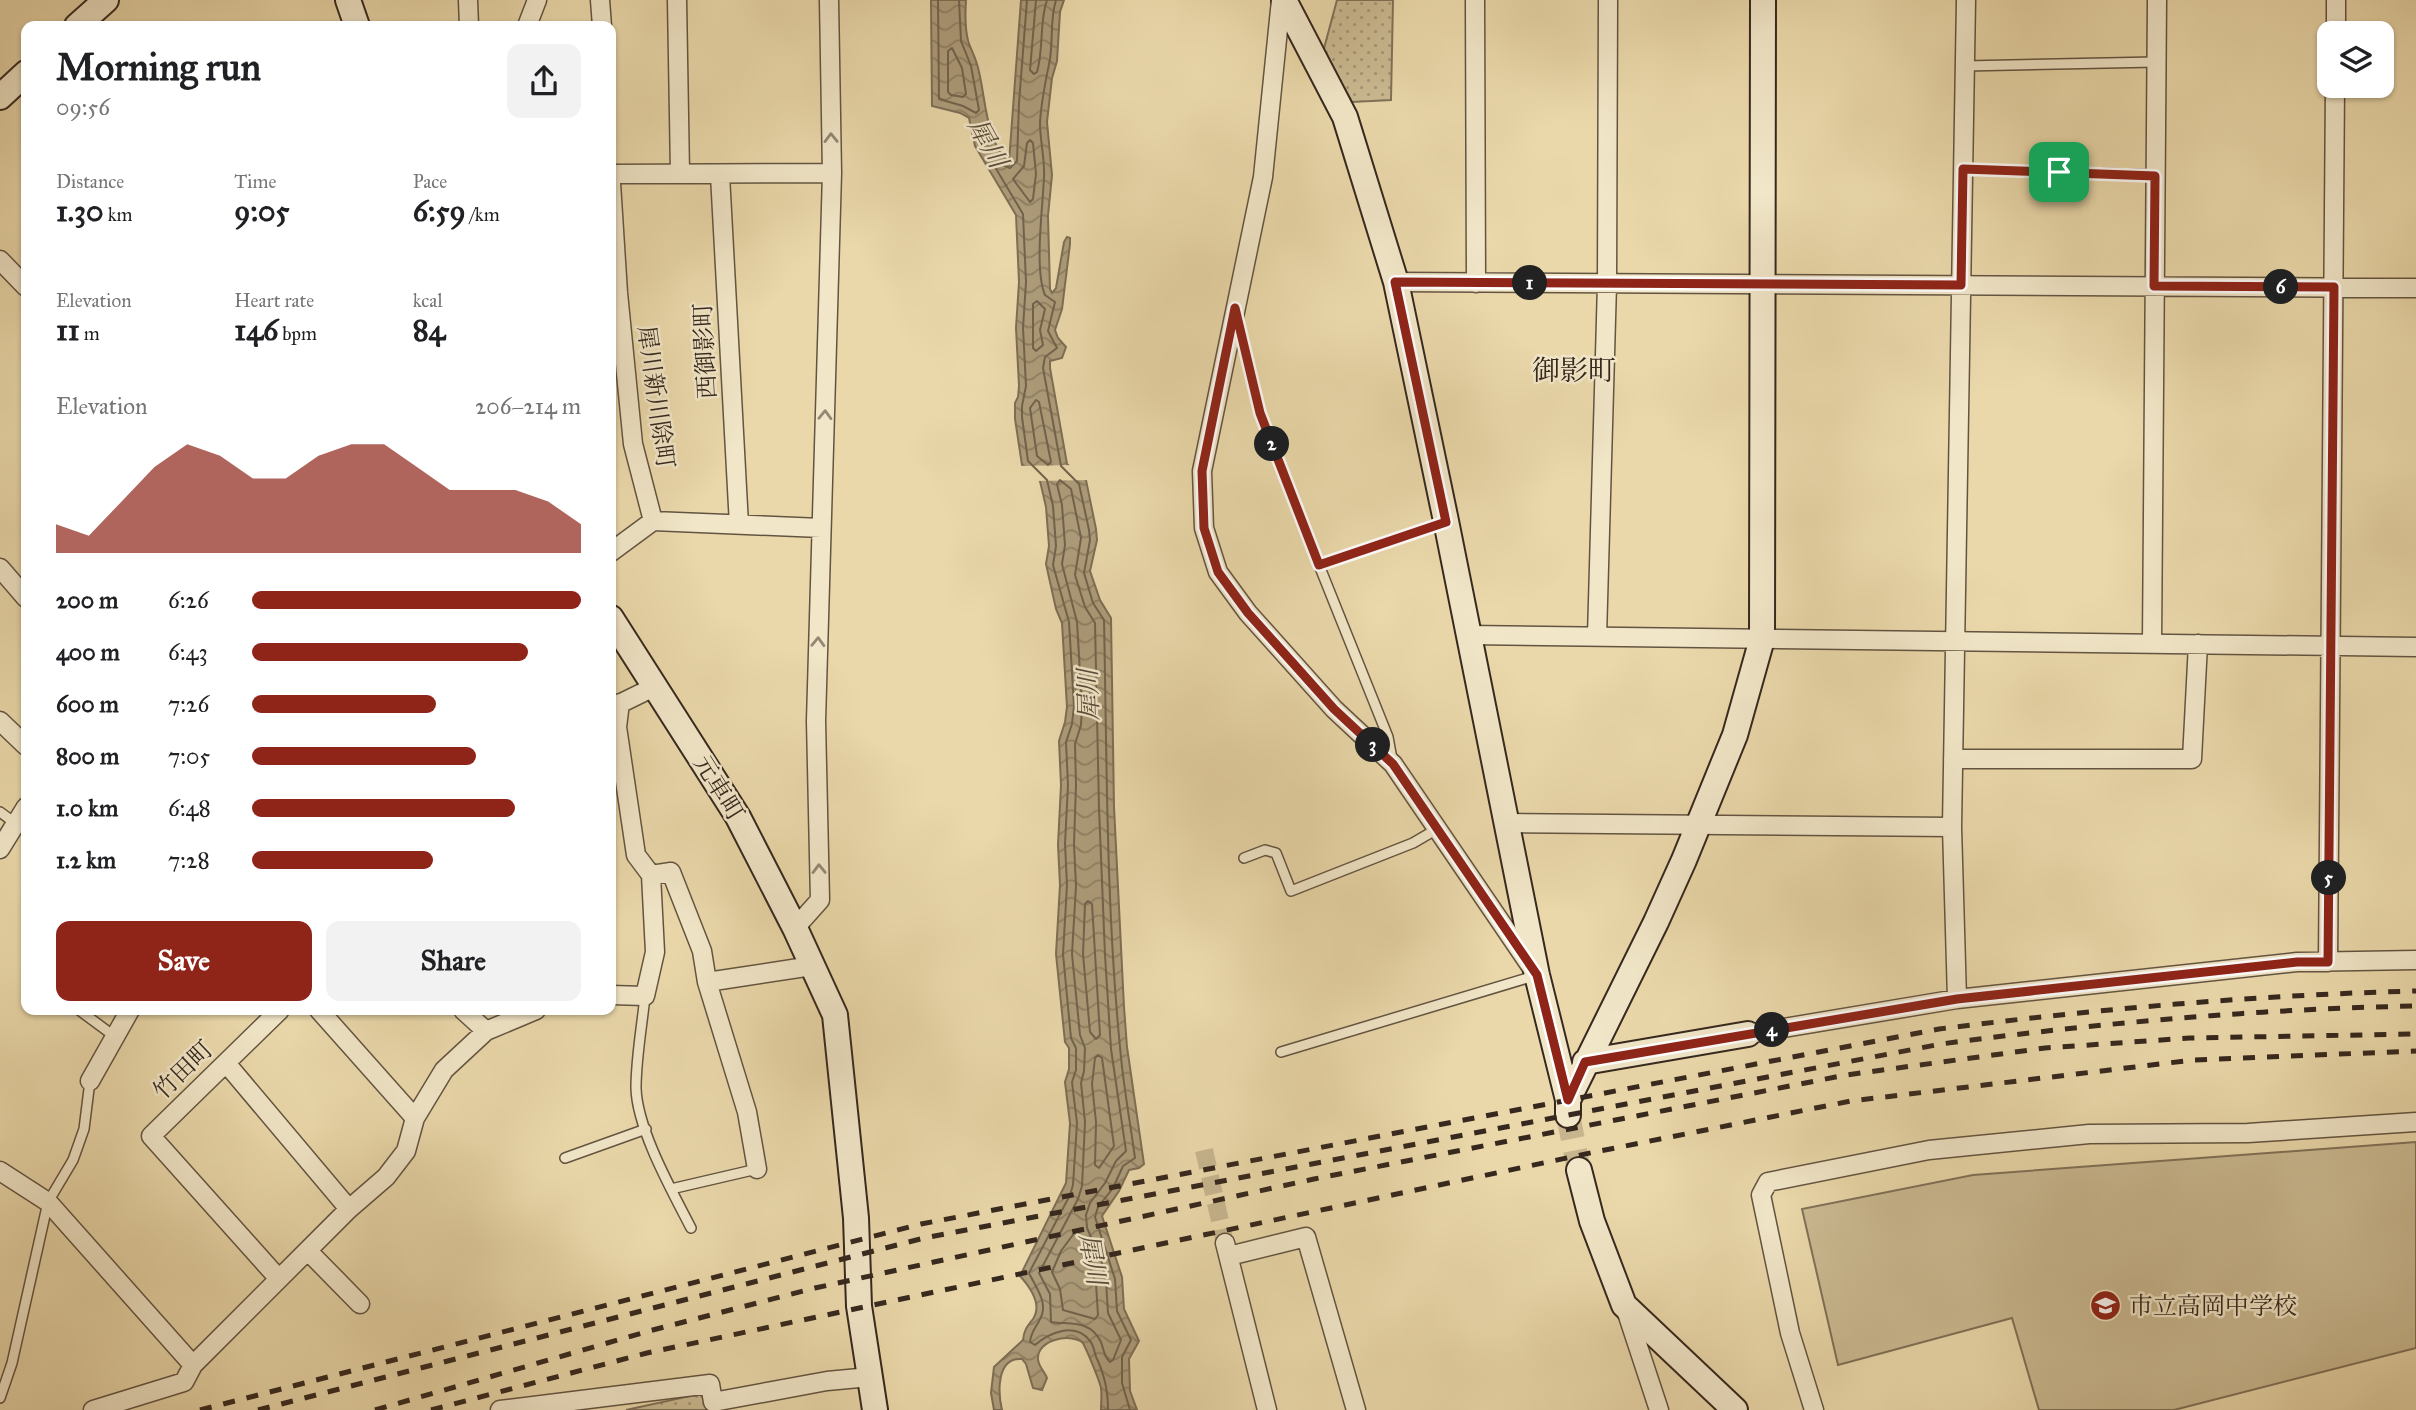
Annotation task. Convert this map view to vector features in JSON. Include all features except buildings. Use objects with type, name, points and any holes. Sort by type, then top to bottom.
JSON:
[{"type":"street","points":[[83,21],[106,0]]},
{"type":"street","points":[[348,0],[355,21]]},
{"type":"street","points":[[468,0],[469,21]]},
{"type":"street","points":[[529,21],[537,0]]},
{"type":"street","points":[[600,0],[602,21]]},
{"type":"street","points":[[677,0],[680,173]]},
{"type":"street","points":[[795,928],[820,900],[816,721],[832,173],[829,0]]},
{"type":"street","points":[[1282,0],[1345,117],[1395,282],[1537,975],[1568,1108],[1585,1062],[1656,922],[1684,860],[1735,735],[1762,639],[1763,0]]},
{"type":"street","points":[[1282,0],[1263,177],[1202,471],[1204,528],[1218,572],[1248,613],[1334,709],[1393,764],[1537,975]]},
{"type":"street","points":[[1475,0],[1476,283]]},
{"type":"street","points":[[1597,637],[1608,284],[1608,0]]},
{"type":"street","points":[[1957,999],[1952,827],[1966,0]]},
{"type":"street","points":[[2152,644],[2157,0]]},
{"type":"street","points":[[2336,0],[2336,21]]},
{"type":"street","points":[[0,97],[21,78]]},
{"type":"street","points":[[2328,962],[2335,98]]},
{"type":"street","points":[[616,174],[832,173]]},
{"type":"street","name":"西御影町","points":[[720,175],[739,525]]},
{"type":"street","points":[[0,260],[21,283]]},
{"type":"street","name":"犀川新川除町","points":[[616,262],[633,444],[653,522]]},
{"type":"street","points":[[1395,282],[2416,288]]},
{"type":"street","points":[[616,548],[653,522],[821,528]]},
{"type":"street","points":[[0,568],[21,592]]},
{"type":"street","name":"元車町","points":[[616,626],[738,817],[795,928],[835,1015],[856,1218],[859,1306],[875,1410]]},
{"type":"street","points":[[1469,635],[2416,647]]},
{"type":"street","points":[[1953,759],[2192,759],[2198,644]]},
{"type":"street","points":[[616,995],[645,996],[655,952],[651,875],[636,855],[616,706],[653,687]]},
{"type":"street","points":[[0,721],[21,741]]},
{"type":"street","points":[[0,849],[21,814]]},
{"type":"street","points":[[1507,823],[1952,827]]},
{"type":"street","points":[[651,875],[671,872],[702,951],[707,982],[747,1112],[757,1169]]},
{"type":"street","points":[[1585,1062],[1957,999],[2297,962],[2416,960]]},
{"type":"street","points":[[707,982],[812,966]]},
{"type":"street","points":[[90,1082],[127,1015]]},
{"type":"street","name":"竹田町","points":[[275,1015],[151,1136],[279,1279]]},
{"type":"street","points":[[323,1015],[415,1118]]},
{"type":"street","points":[[468,1015],[486,1031]]},
{"type":"street","points":[[93,1410],[184,1382],[193,1365],[349,1209],[386,1177],[406,1151],[415,1118],[444,1070],[486,1031],[524,1015]]},
{"type":"street","points":[[226,1063],[349,1209]]},
{"type":"street","points":[[1814,1410],[1790,1333],[1760,1195],[1768,1182],[1929,1150],[2089,1134],[2248,1133],[2416,1122]]},
{"type":"street","points":[[1579,1170],[1592,1221],[1659,1410]]},
{"type":"street","points":[[0,1171],[48,1202],[193,1365]]},
{"type":"street","points":[[1267,1410],[1227,1249],[1306,1237],[1356,1410]]},
{"type":"street","points":[[308,1251],[360,1304]]},
{"type":"street","points":[[1624,1305],[1735,1410]]},
{"type":"street","points":[[500,1410],[710,1384],[713,1402],[827,1381],[870,1377]]},
{"type":"lane","points":[[1965,66],[2156,62]]},
{"type":"lane","points":[[1963,169],[2155,176]]},
{"type":"lane","points":[[1235,308],[1260,413],[1388,737],[1393,764]]},
{"type":"lane","points":[[1319,565],[1446,522]]},
{"type":"lane","points":[[0,812],[15,823]]},
{"type":"lane","points":[[1244,858],[1265,850],[1276,853],[1292,891],[1413,843],[1437,829]]},
{"type":"lane","points":[[1281,1052],[1537,975]]},
{"type":"lane","points":[[645,996],[636,1089],[641,1118],[691,1228]]},
{"type":"lane","points":[[86,1015],[114,1036]]},
{"type":"lane","points":[[0,1398],[12,1363],[48,1202],[74,1160],[84,1129],[90,1082]]},
{"type":"lane","points":[[565,1158],[646,1129]]},
{"type":"lane","points":[[671,1189],[757,1169]]},
{"type":"shaded area","points":[[1337,0],[1393,0],[1391,100],[1352,102],[1323,52]]},
{"type":"shaded area","name":"市立高岡中学校","points":[[2416,1142],[2416,1348],[2174,1410],[2039,1410],[2012,1318],[1838,1365],[1802,1209],[1973,1175]]},
{"type":"shaded area","points":[[699,1394],[705,1399],[707,1410],[626,1410]]},
{"type":"water","name":"犀川","points":[[931,0],[966,0],[968,39],[980,76],[990,129],[1001,153],[1009,162],[1021,0],[1064,0],[1060,12],[1057,61],[1052,78],[1047,122],[1052,175],[1048,216],[1052,293],[1056,288],[1067,237],[1070,238],[1070,244],[1062,309],[1055,330],[1066,347],[1062,358],[1050,361],[1050,368],[1067,464],[1086,480],[1096,529],[1097,540],[1090,571],[1100,600],[1111,618],[1114,807],[1124,1007],[1144,1164],[1129,1170],[1102,1216],[1122,1277],[1124,1309],[1139,1341],[1129,1359],[1130,1391],[1137,1410],[1101,1410],[1101,1388],[1089,1356],[1082,1342],[1070,1338],[1048,1343],[1039,1352],[1038,1362],[1047,1378],[1042,1390],[1033,1388],[1022,1359],[1007,1364],[1003,1370],[1000,1386],[1002,1410],[994,1410],[991,1393],[994,1367],[1023,1340],[1036,1313],[1034,1296],[1020,1276],[1066,1183],[1070,1123],[1065,1082],[1069,1069],[1069,1048],[1065,1042],[1056,954],[1060,885],[1059,741],[1067,707],[1062,623],[1056,609],[1046,564],[1049,546],[1046,507],[1040,481],[1022,465],[1015,419],[1019,386],[1016,215],[975,146],[969,118],[932,106]]},
{"type":"pier","points":[[1073,465],[1089,480],[1035,481],[1018,466]]},
{"type":"tunnel","points":[[1568,1115],[1579,1170]]},
{"type":"tunnel","points":[[1204,1150],[1225,1243]]},
{"type":"railway","points":[[200,1410],[921,1224],[1939,1029],[2177,1004],[2416,991]]},
{"type":"railway","points":[[258,1410],[924,1238],[1941,1044],[2178,1018],[2416,1006]]},
{"type":"railway","points":[[375,1410],[649,1331],[815,1288],[1314,1179],[1846,1075],[2045,1048],[2190,1038],[2416,1034]]},
{"type":"railway","points":[[431,1410],[647,1353],[1595,1152],[1851,1101],[2193,1060],[2416,1051]]},
{"type":"place","name":"市立高岡中学校","points":[[2106,1306]]},
{"type":"district","name":"御影町","points":[[1574,370]]},
{"type":"route","points":[[1963,169],[2059,172],[2155,176],[2154,286],[2334,287],[2328,962],[2297,962],[1957,999],[1585,1062],[1568,1100],[1537,975],[1393,764],[1334,709],[1248,613],[1218,572],[1204,528],[1202,471],[1235,308],[1260,413],[1319,565],[1446,522],[1395,282],[1961,285],[1963,169]]}]
